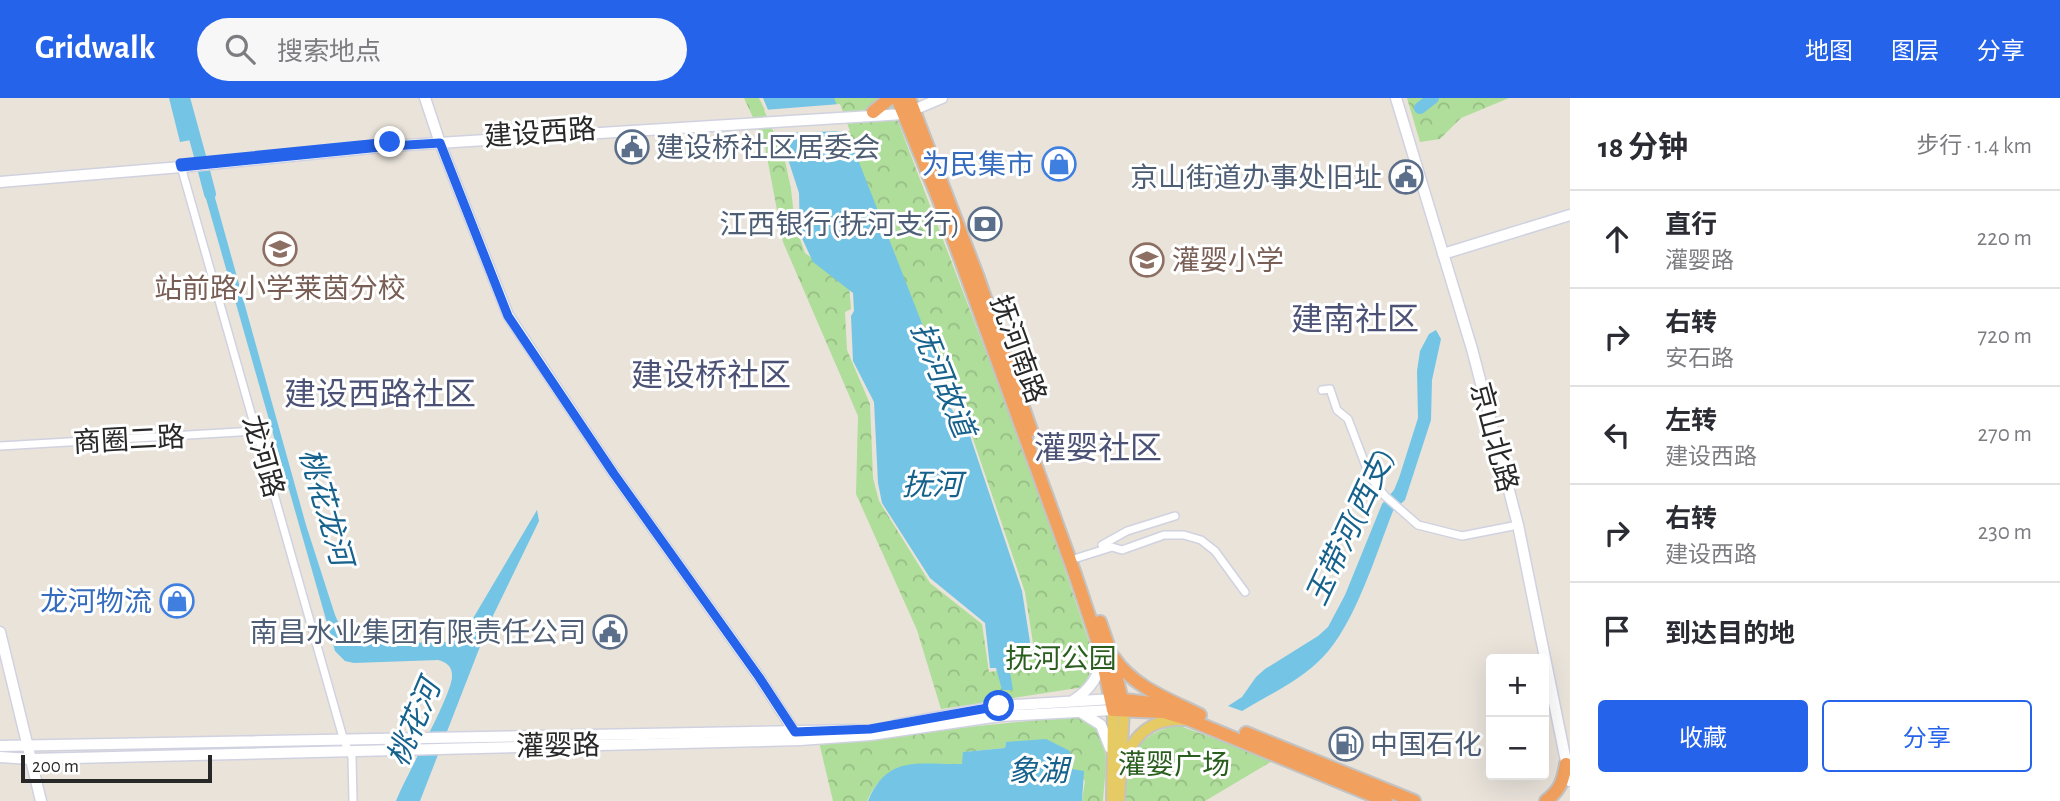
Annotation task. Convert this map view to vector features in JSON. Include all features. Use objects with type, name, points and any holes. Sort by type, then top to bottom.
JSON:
[{"type":"highway","points":[[873,115],[890,98]]},
{"type":"highway","name":"抚河南路","points":[[906,106],[978,275],[1076,556],[1107,655],[1118,704]]},
{"type":"highway","name":"抚河南路","points":[[906,106],[1107,655]]},
{"type":"highway","points":[[1107,655],[1127,674],[1195,718],[1414,801]]},
{"type":"highway","points":[[1118,704],[1165,704],[1386,801]]},
{"type":"highway","points":[[1546,801],[1557,793],[1563,783],[1566,764]]},
{"type":"main road","points":[[425,98],[508,316],[614,474],[798,736]]},
{"type":"main road","name":"建设西路","points":[[0,180],[440,141],[738,121],[873,115],[942,98]]},
{"type":"main road","name":"京山北路","points":[[1396,98],[1472,349],[1518,525],[1570,781]]},
{"type":"main road","points":[[1443,254],[1570,215]]},
{"type":"main road","points":[[0,632],[41,801]]},
{"type":"main road","points":[[1073,701],[1088,690],[1107,655]]},
{"type":"main road","name":"灌婴路","points":[[0,746],[346,746],[426,749],[798,736],[870,729],[999,706],[1073,701],[1118,704]]},
{"type":"main road","points":[[1118,704],[1119,801]]},
{"type":"main road","name":"灌婴路","points":[[0,757],[31,759],[346,746],[434,737],[870,735],[1000,716],[1078,711],[1118,704]]},
{"type":"main road","points":[[1078,711],[1101,725],[1117,768]]},
{"type":"main road","points":[[1112,801],[1117,768],[1132,742],[1142,732],[1152,724],[1195,718]]},
{"type":"street","name":"龙河路","points":[[180,165],[346,746],[352,757],[353,801]]},
{"type":"street","points":[[1322,390],[1330,389],[1337,410],[1348,419],[1370,477],[1385,496],[1418,525],[1462,536],[1518,525]]},
{"type":"street","name":"商圈二路","points":[[0,446],[257,431]]},
{"type":"street","points":[[1076,556],[1109,543],[1128,531],[1175,516]]},
{"type":"street","points":[[1076,556],[1112,547],[1122,550],[1164,535],[1184,535],[1201,540],[1215,551],[1245,592]]},
{"type":"green space","name":"抚河公园","points":[[744,98],[759,98],[781,142],[795,225],[805,253],[849,285],[851,309],[845,312],[847,350],[870,404],[873,478],[879,501],[930,583],[982,624],[989,672],[1012,669],[1028,661],[1033,643],[1025,592],[970,430],[950,401],[948,390],[829,98],[889,98],[1037,486],[1095,660],[1084,687],[941,709],[917,630],[856,494],[858,416],[783,242],[764,141]]},
{"type":"green space","points":[[1407,98],[1509,98],[1461,118],[1440,139],[1420,142]]},
{"type":"green space","points":[[1078,716],[1098,731],[1103,741],[1106,764],[1103,801],[1082,801],[1085,781],[1059,761],[1026,745],[1006,742],[1005,748],[964,752],[963,764],[919,764],[895,770],[875,787],[867,801],[833,801],[819,742]]},
{"type":"green space","name":"灌婴广场","points":[[1177,725],[1274,760],[1205,801],[1126,801],[1126,771],[1135,751],[1153,734]]},
{"type":"water","points":[[169,98],[186,98],[194,123],[191,140],[180,142]]},
{"type":"water","name":"抚河","points":[[763,98],[834,98],[937,362],[948,404],[970,436],[1022,591],[1030,642],[1025,661],[1009,666],[1013,690],[1002,690],[996,668],[990,668],[985,623],[930,578],[882,503],[878,483],[874,402],[853,361],[853,293],[813,262],[800,234],[799,193]]},
{"type":"water","points":[[207,169],[306,525],[335,615],[348,644],[449,642],[462,637],[537,510],[539,521],[488,626],[420,801],[396,801],[438,716],[451,684],[451,669],[438,660],[354,663],[345,661],[335,651],[205,195]]},
{"type":"water","points":[[1436,330],[1441,339],[1432,380],[1431,420],[1405,500],[1393,511],[1355,608],[1334,643],[1314,666],[1242,711],[1228,706],[1242,697],[1265,669],[1328,627],[1345,595],[1382,504],[1394,490],[1399,478],[1418,418],[1417,371],[1420,351],[1429,334]]},
{"type":"water","name":"象湖","points":[[1046,739],[1070,751],[1072,769],[1084,771],[1082,801],[868,801],[885,776],[906,765],[962,764],[963,752],[1005,748],[1006,742]]},
{"type":"pier","points":[[840,104],[850,131],[774,133],[764,110]]},
{"type":"waterway","name":"桃花龙河","points":[[184,98],[201,160]]},
{"type":"waterway","name":"玉带河(西支)","points":[[1420,108],[1433,98]]},
{"type":"waterway","name":"桃花龙河","points":[[204,171],[210,194]]},
{"type":"place","name":"建设桥社区居委会","points":[[632,147]]},
{"type":"place","name":"为民集市","points":[[1059,164]]},
{"type":"place","name":"京山街道办事处旧址","points":[[1406,177]]},
{"type":"place","name":"江西银行(抚河支行)","points":[[985,224]]},
{"type":"place","name":"站前路小学莱茵分校","points":[[280,249]]},
{"type":"place","name":"灌婴小学","points":[[1147,260]]},
{"type":"place","name":"龙河物流","points":[[177,601]]},
{"type":"place","name":"南昌水业集团有限责任公司","points":[[610,632]]},
{"type":"place","name":"中国石化","points":[[1346,744]]},
{"type":"district","name":"建南社区","points":[[1355,319]]},
{"type":"district","name":"建设桥社区","points":[[711,375]]},
{"type":"district","name":"建设西路社区","points":[[380,394]]},
{"type":"district","name":"灌婴社区","points":[[1098,448]]},
{"type":"route","points":[[390,142],[180,163],[181,167],[440,143],[508,316],[614,474],[759,677],[795,732],[870,729],[999,706]]},
{"type":"water label","name":"抚河故道","points":[[943,380]]},
{"type":"water label","name":"桃花河","points":[[414,723]]}]
